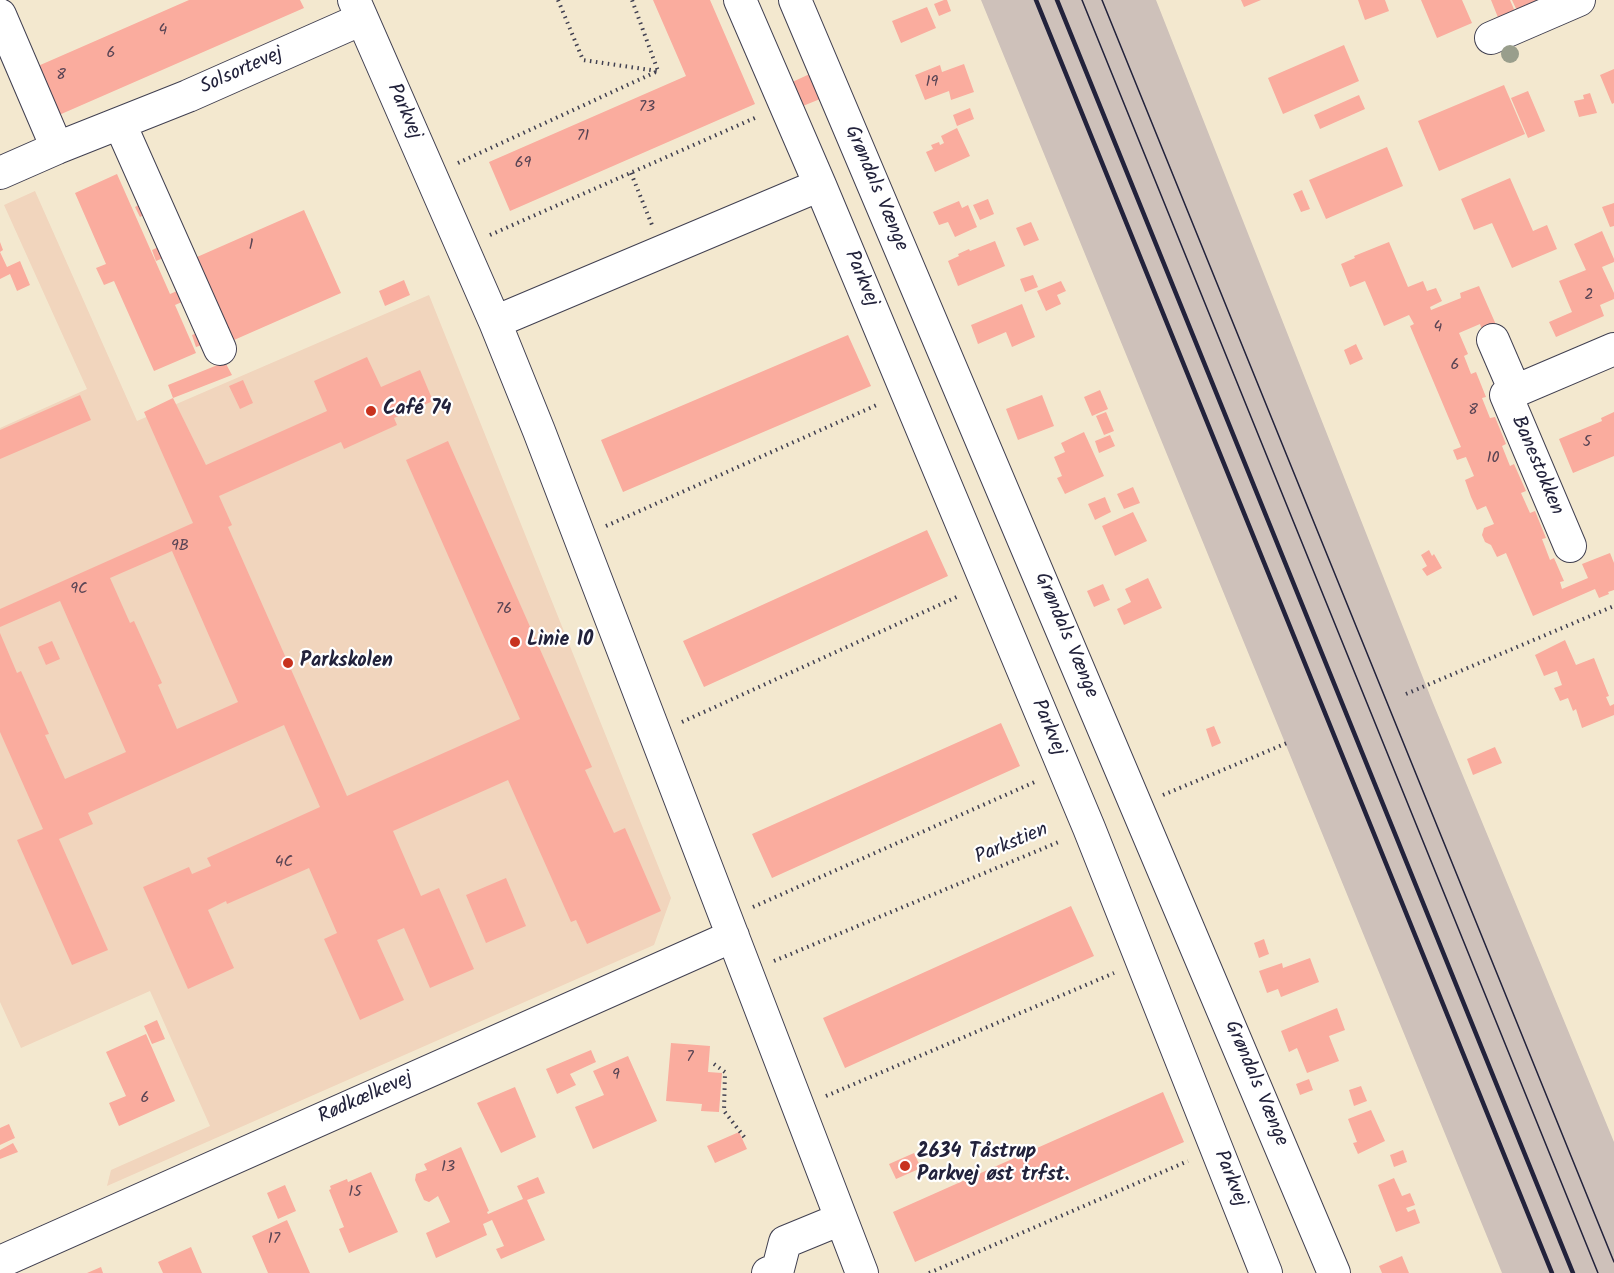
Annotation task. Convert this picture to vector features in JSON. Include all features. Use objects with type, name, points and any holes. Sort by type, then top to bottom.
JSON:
[{"type":"street","name":"Parkvej","points":[[740,0],[786,104],[1065,769],[1266,1273]]},
{"type":"street","name":"Grøndals Vænge","points":[[795,0],[1335,1273]]},
{"type":"street","points":[[1491,38],[1579,0]]},
{"type":"street","name":"Parkvej","points":[[358,10],[495,322],[862,1273]]},
{"type":"street","name":"Solsortevej","points":[[0,173],[120,124],[358,10]]},
{"type":"street","points":[[0,15],[57,148]]},
{"type":"street","points":[[120,124],[220,349]]},
{"type":"street","points":[[495,322],[820,185]]},
{"type":"street","name":"Banestokken","points":[[1493,340],[1515,391]]},
{"type":"street","name":"Banestokken","points":[[1570,546],[1506,395],[1614,349]]},
{"type":"street","name":"Rødkælkevej","points":[[0,1262],[730,928]]},
{"type":"street","points":[[768,1273],[778,1269],[785,1242],[841,1219]]},
{"type":"path","points":[[558,0],[583,60],[658,71]]},
{"type":"path","points":[[632,0],[658,71]]},
{"type":"path","points":[[431,176],[658,71]]},
{"type":"path","points":[[463,248],[786,104]]},
{"type":"path","points":[[631,173],[663,252]]},
{"type":"path","points":[[580,538],[907,392]]},
{"type":"path","points":[[655,734],[987,583]]},
{"type":"path","points":[[1407,694],[1614,606]]},
{"type":"path","points":[[1137,806],[1287,743]]},
{"type":"path","points":[[730,928],[1065,769]]},
{"type":"path","name":"Parkstien","points":[[747,972],[1089,828]]},
{"type":"path","points":[[799,1108],[1142,961]]},
{"type":"path","points":[[714,1064],[725,1072],[724,1111],[745,1138]]},
{"type":"path","points":[[929,1273],[1216,1148]]},
{"type":"shaded area","points":[[981,0],[1156,0],[1433,703],[1614,1142],[1614,1273],[1502,1273]]},
{"type":"shaded area","name":"Parkskolen","points":[[35,191],[137,421],[429,295],[671,898],[654,945],[107,1186],[111,1170],[210,1126],[150,991],[21,1048],[0,1002],[0,428],[87,389],[4,205]]},
{"type":"building","points":[[189,0],[300,0],[304,8],[59,115],[38,66]]},
{"type":"building","points":[[653,0],[710,0],[755,104],[510,211],[489,162],[686,76]]},
{"type":"building","points":[[947,0],[951,11],[939,16],[934,4]]},
{"type":"building","points":[[1241,0],[1261,0],[1244,7]]},
{"type":"building","points":[[1358,0],[1385,0],[1389,11],[1365,20]]},
{"type":"building","points":[[1421,0],[1462,0],[1472,23],[1437,38]]},
{"type":"building","points":[[1491,0],[1510,0],[1516,14],[1499,20]]},
{"type":"building","points":[[1512,0],[1550,0],[1519,15]]},
{"type":"building","points":[[927,7],[936,28],[901,43],[892,21]]},
{"type":"building","points":[[1344,45],[1359,81],[1283,114],[1268,78]]},
{"type":"building","points":[[964,64],[974,92],[951,100],[949,91],[925,100],[915,75],[940,65],[942,72]]},
{"type":"building","points":[[1614,69],[1614,103],[1612,104],[1600,75]]},
{"type":"building","points":[[814,72],[825,97],[798,108],[788,84]]},
{"type":"building","points":[[1504,85],[1525,134],[1439,171],[1418,121]]},
{"type":"building","points":[[1528,91],[1545,131],[1528,138],[1511,98]]},
{"type":"building","points":[[1590,93],[1597,113],[1579,117],[1574,101],[1584,99],[1583,95]]},
{"type":"building","points":[[1359,95],[1365,109],[1320,129],[1314,115]]},
{"type":"building","points":[[970,108],[974,119],[957,126],[953,115]]},
{"type":"building","points":[[957,128],[970,156],[935,172],[926,152],[933,149],[931,145],[944,143],[941,136]]},
{"type":"building","points":[[1387,147],[1403,186],[1326,219],[1309,180]]},
{"type":"building","points":[[117,174],[170,294],[184,288],[189,299],[175,305],[196,353],[154,371],[114,281],[104,285],[96,268],[106,264],[75,193]]},
{"type":"building","points":[[1510,178],[1533,231],[1547,225],[1557,249],[1512,268],[1492,223],[1474,230],[1461,199]]},
{"type":"building","points":[[1302,190],[1310,209],[1301,212],[1293,194]]},
{"type":"building","points":[[988,199],[994,214],[980,220],[973,205]]},
{"type":"building","points":[[146,201],[151,211],[140,217],[135,207]]},
{"type":"building","points":[[959,201],[962,208],[968,205],[977,227],[955,237],[948,222],[939,225],[933,212]]},
{"type":"building","points":[[1614,203],[1614,226],[1610,227],[1602,207]]},
{"type":"building","points":[[304,210],[341,293],[234,340],[197,257]]},
{"type":"building","points":[[1031,222],[1039,240],[1024,246],[1016,228]]},
{"type":"building","points":[[1602,231],[1614,259],[1614,262],[1602,267],[1614,293],[1614,299],[1600,305],[1604,316],[1556,337],[1549,322],[1572,312],[1559,281],[1586,270],[1574,244]]},
{"type":"building","points":[[995,241],[1005,266],[958,286],[948,261],[969,249],[970,251]]},
{"type":"building","points":[[1389,242],[1408,287],[1423,281],[1427,291],[1436,288],[1442,301],[1430,307],[1431,310],[1461,298],[1460,293],[1479,286],[1497,327],[1483,333],[1480,324],[1459,333],[1468,354],[1464,356],[1471,374],[1476,372],[1486,397],[1482,398],[1490,418],[1495,417],[1506,444],[1502,446],[1510,466],[1514,464],[1526,491],[1521,493],[1530,513],[1535,511],[1546,538],[1542,539],[1550,560],[1554,558],[1564,581],[1560,582],[1562,589],[1588,578],[1582,564],[1610,553],[1614,563],[1614,590],[1608,592],[1609,594],[1599,598],[1595,589],[1533,616],[1506,553],[1497,557],[1491,545],[1485,542],[1482,535],[1484,528],[1494,524],[1486,506],[1477,510],[1471,497],[1465,480],[1474,476],[1466,457],[1457,460],[1453,450],[1461,447],[1410,326],[1414,324],[1409,315],[1384,326],[1365,281],[1350,287],[1341,264],[1355,258],[1354,256]]},
{"type":"building","points":[[165,244],[170,255],[156,261],[152,250]]},
{"type":"building","points":[[0,252],[7,267],[20,261],[30,285],[17,291],[10,274],[0,279]]},
{"type":"building","points":[[1033,275],[1038,287],[1025,292],[1020,279]]},
{"type":"building","points":[[404,280],[410,295],[385,306],[379,291]]},
{"type":"building","points":[[1061,281],[1066,291],[1057,295],[1061,304],[1046,311],[1037,291]]},
{"type":"building","points":[[1022,304],[1035,337],[1012,347],[1006,332],[978,344],[971,325]]},
{"type":"building","points":[[203,331],[208,343],[196,347],[192,335]]},
{"type":"building","points":[[848,335],[871,386],[623,492],[601,440]]},
{"type":"building","points":[[1356,344],[1363,359],[1350,365],[1344,350]]},
{"type":"building","points":[[367,357],[381,387],[420,370],[433,401],[394,418],[397,425],[344,449],[341,442],[219,496],[232,525],[228,527],[347,796],[520,719],[406,460],[448,441],[592,767],[585,770],[614,833],[625,828],[661,911],[587,944],[576,920],[571,922],[508,780],[393,831],[421,896],[439,888],[474,969],[430,988],[404,928],[377,940],[404,1000],[360,1020],[324,939],[337,933],[309,868],[208,910],[234,968],[188,989],[143,887],[189,867],[192,874],[211,866],[207,858],[320,807],[284,725],[88,813],[93,824],[59,839],[108,950],[72,965],[17,840],[43,829],[0,732],[0,633],[17,673],[21,671],[49,734],[45,735],[65,779],[126,752],[60,601],[0,627],[0,609],[193,523],[144,412],[173,398],[206,465],[327,411],[314,381]],"holes":[[[172,551],[238,702],[177,729],[158,685],[162,683],[134,621],[130,623],[110,578]]]},
{"type":"building","points":[[225,362],[232,375],[173,398],[168,385]]},
{"type":"building","points":[[243,380],[253,403],[240,409],[229,386]]},
{"type":"building","points":[[1100,390],[1108,409],[1092,416],[1084,397]]},
{"type":"building","points":[[80,395],[91,420],[0,459],[0,430]]},
{"type":"building","points":[[1042,395],[1054,426],[1018,440],[1006,409]]},
{"type":"building","points":[[1106,412],[1114,431],[1104,435],[1096,416]]},
{"type":"building","points":[[1614,412],[1614,456],[1573,473],[1559,439],[1602,421],[1601,418]]},
{"type":"building","points":[[1084,432],[1104,476],[1065,494],[1057,478],[1062,476],[1054,457],[1065,452],[1061,443]]},
{"type":"building","points":[[1110,435],[1115,446],[1099,453],[1095,441]]},
{"type":"building","points":[[1133,487],[1140,503],[1124,509],[1117,494]]},
{"type":"building","points":[[1105,497],[1111,512],[1095,520],[1088,504]]},
{"type":"building","points":[[1133,512],[1147,541],[1115,556],[1102,526]]},
{"type":"building","points":[[927,530],[948,576],[704,687],[683,641]]},
{"type":"building","points":[[1429,550],[1442,568],[1427,576],[1422,569],[1427,566],[1421,555]]},
{"type":"building","points":[[1148,578],[1162,608],[1124,625],[1117,609],[1131,602],[1125,589]]},
{"type":"building","points":[[1103,584],[1110,600],[1094,607],[1087,591]]},
{"type":"building","points":[[1565,640],[1576,665],[1594,658],[1609,696],[1606,697],[1610,706],[1614,704],[1614,715],[1582,728],[1576,709],[1573,711],[1568,698],[1560,701],[1554,688],[1562,685],[1557,671],[1544,676],[1535,655]]},
{"type":"building","points":[[52,641],[60,659],[46,665],[38,647]]},
{"type":"building","points":[[1001,723],[1020,766],[772,878],[752,834]]},
{"type":"building","points":[[1214,726],[1221,743],[1212,747],[1206,729]]},
{"type":"building","points":[[1495,747],[1502,763],[1473,775],[1467,759]]},
{"type":"building","points":[[506,878],[526,926],[486,943],[466,895]]},
{"type":"building","points":[[1071,906],[1094,956],[845,1068],[823,1018]]},
{"type":"building","points":[[1264,939],[1269,954],[1259,958],[1254,943]]},
{"type":"building","points":[[1310,958],[1319,982],[1281,997],[1278,989],[1267,993],[1259,971],[1282,963],[1283,968]]},
{"type":"building","points":[[1337,1008],[1345,1030],[1329,1036],[1339,1061],[1307,1073],[1297,1048],[1289,1052],[1281,1031]]},
{"type":"building","points":[[157,1020],[165,1039],[152,1044],[144,1026]]},
{"type":"building","points":[[146,1034],[175,1101],[119,1126],[109,1103],[126,1096],[106,1052]]},
{"type":"building","points":[[671,1043],[710,1046],[708,1072],[722,1073],[719,1112],[701,1111],[702,1104],[666,1101]]},
{"type":"building","points":[[591,1050],[596,1062],[570,1074],[576,1085],[557,1094],[546,1069]]},
{"type":"building","points":[[628,1056],[657,1121],[593,1149],[575,1107],[604,1095],[593,1071]]},
{"type":"building","points":[[1309,1079],[1313,1090],[1300,1095],[1296,1084]]},
{"type":"building","points":[[1361,1086],[1367,1101],[1354,1106],[1349,1090]]},
{"type":"building","points":[[515,1087],[536,1137],[501,1153],[477,1103]]},
{"type":"building","points":[[1163,1092],[1184,1142],[915,1262],[893,1212]]},
{"type":"building","points":[[1371,1110],[1385,1141],[1358,1154],[1353,1143],[1357,1142],[1348,1119]]},
{"type":"building","points":[[9,1124],[15,1138],[0,1145],[0,1128]]},
{"type":"building","points":[[739,1132],[747,1149],[715,1163],[707,1146]]},
{"type":"building","points":[[13,1143],[18,1152],[0,1159],[0,1150]]},
{"type":"building","points":[[461,1147],[489,1211],[488,1214],[523,1199],[517,1186],[538,1177],[545,1193],[527,1200],[545,1240],[501,1259],[496,1249],[504,1246],[492,1220],[483,1224],[487,1235],[436,1258],[426,1233],[450,1222],[438,1196],[429,1202],[424,1200],[415,1180],[416,1174],[427,1170],[424,1164]]},
{"type":"building","points":[[1403,1150],[1407,1162],[1394,1167],[1390,1155]]},
{"type":"building","name":"2634 Tåstrup Parkvej øst trfst.","points":[[914,1153],[921,1168],[896,1179],[889,1164]]},
{"type":"building","points":[[371,1172],[398,1232],[349,1253],[339,1229],[344,1227],[329,1190],[330,1186],[347,1179],[348,1182]]},
{"type":"building","points":[[1394,1178],[1402,1196],[1410,1193],[1415,1205],[1406,1208],[1408,1212],[1415,1209],[1420,1223],[1396,1232],[1378,1185]]},
{"type":"building","points":[[285,1185],[296,1211],[278,1219],[267,1193]]},
{"type":"building","points":[[287,1220],[310,1273],[268,1273],[252,1236]]},
{"type":"building","points":[[191,1247],[202,1273],[163,1273],[158,1262]]},
{"type":"building","points":[[1402,1256],[1409,1273],[1382,1273],[1379,1266]]},
{"type":"building","points":[[101,1267],[103,1273],[87,1273]]},
{"type":"tram line","points":[[1082,0],[1598,1273]]},
{"type":"tram line","points":[[1102,0],[1614,1262]]},
{"type":"railway","points":[[1036,0],[1552,1273]]},
{"type":"railway","points":[[1057,0],[1573,1273]]},
{"type":"place","name":"Café 74","points":[[371,411]]},
{"type":"place","name":"Linie 10","points":[[515,642]]},
{"type":"place","name":"Parkskolen","points":[[288,663]]},
{"type":"place","name":"2634 Tåstrup Parkvej øst trfst.","points":[[905,1166]]}]
